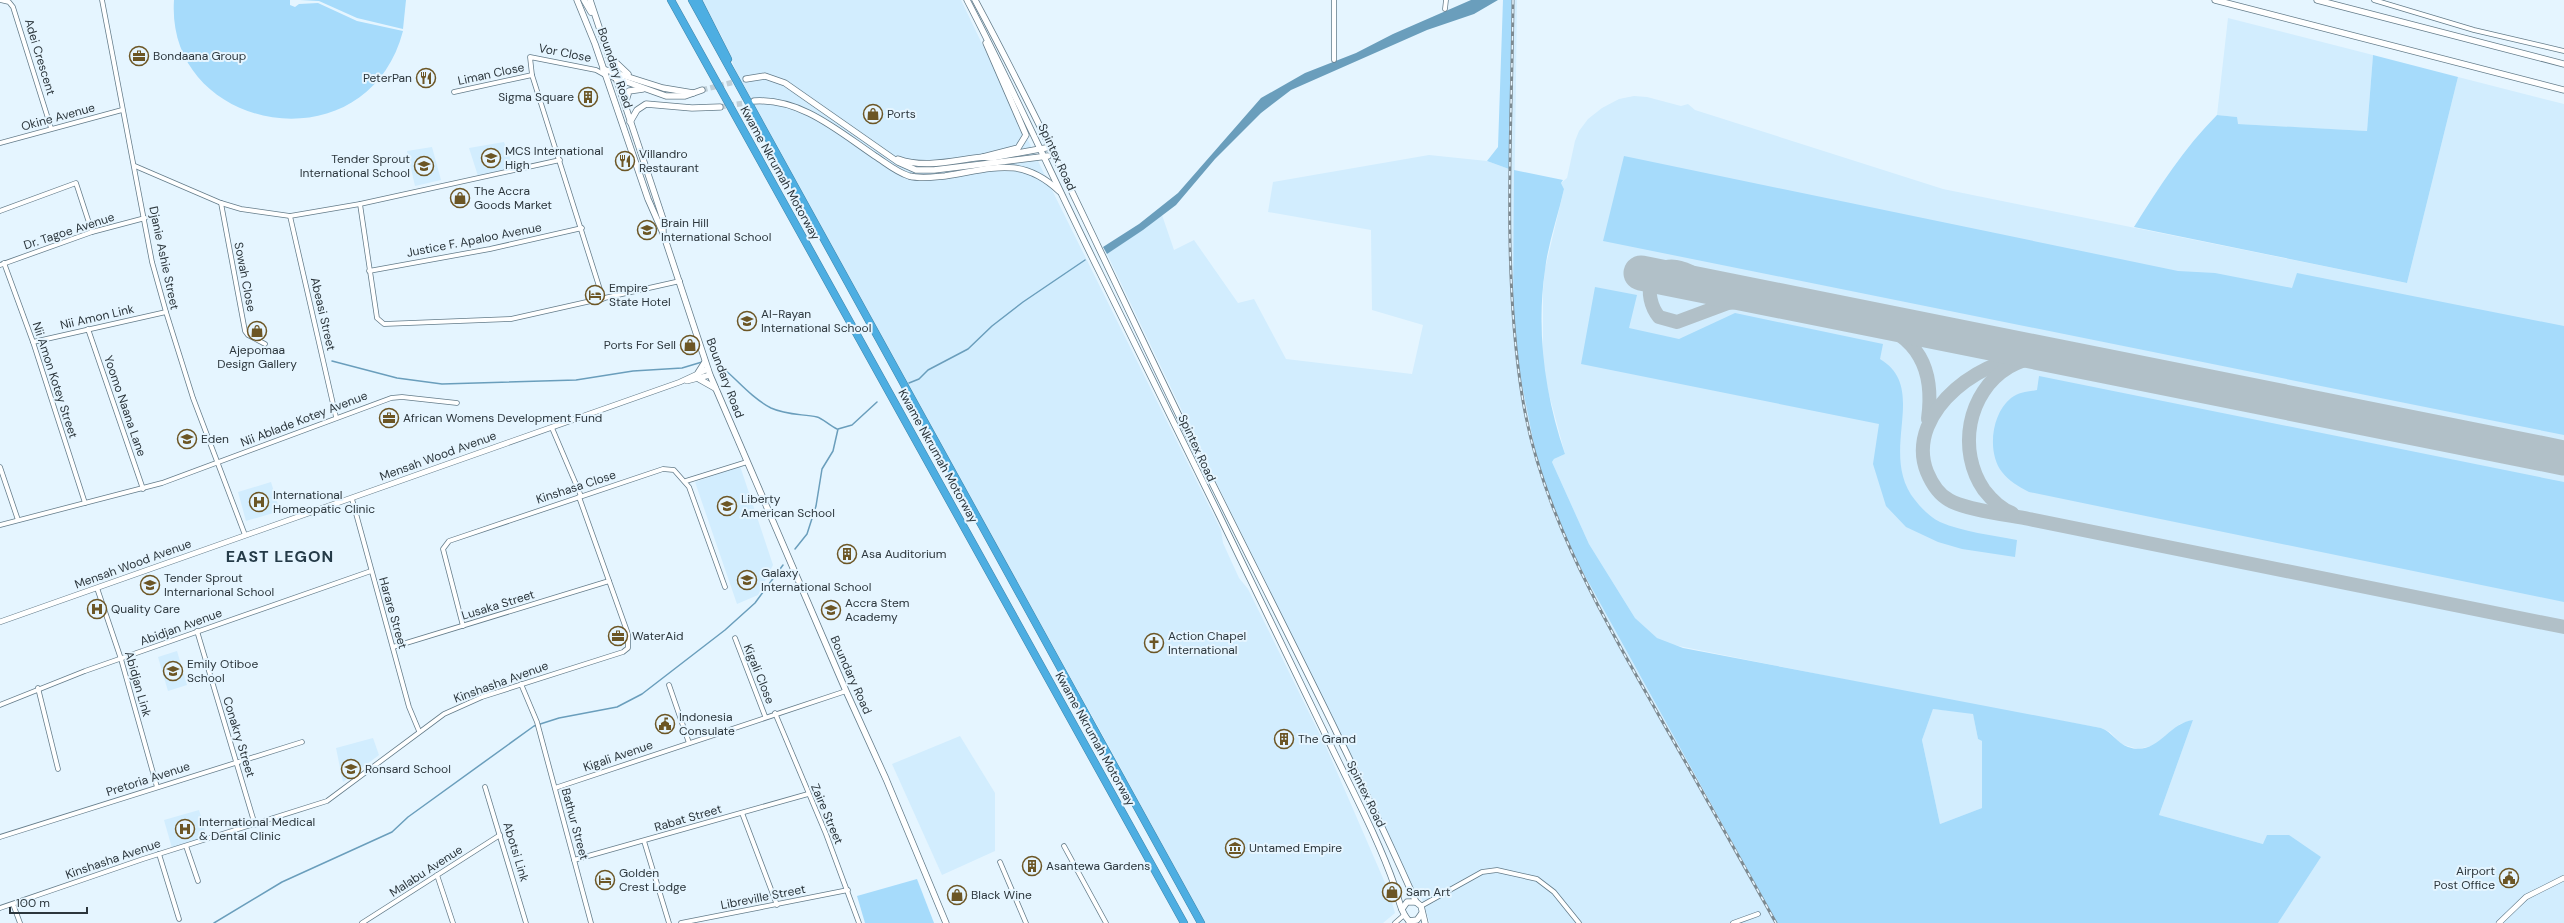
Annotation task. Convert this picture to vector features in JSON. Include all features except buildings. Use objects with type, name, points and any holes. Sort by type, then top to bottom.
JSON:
[{"type":"highway","name":"Kwame Nkrumah Motorway","points":[[672,0],[1184,923]]},
{"type":"highway","name":"Kwame Nkrumah Motorway","points":[[692,0],[1201,923]]},
{"type":"highway","points":[[698,0],[722,45],[733,74]]},
{"type":"main road","name":"Boundary Road","points":[[577,0],[606,75],[648,199],[663,233],[680,281],[705,362],[715,388],[846,691],[886,779],[946,923]]},
{"type":"main road","points":[[584,0],[594,18]]},
{"type":"main road","name":"Boundary Road","points":[[590,0],[594,18],[615,75],[663,219],[663,233]]},
{"type":"main road","name":"Spintex Road","points":[[966,0],[1042,150],[1062,194],[1364,814],[1387,865],[1403,916]]},
{"type":"main road","name":"Spintex Road","points":[[976,0],[1051,147],[1168,394],[1354,769],[1418,904],[1425,923]]},
{"type":"main road","points":[[2215,0],[2564,90]]},
{"type":"main road","points":[[2318,0],[2564,64]]},
{"type":"main road","points":[[890,156],[910,163],[928,164],[983,157],[1018,148],[1026,135],[1026,130],[988,49],[981,27]]},
{"type":"main road","points":[[608,55],[621,69],[634,78]]},
{"type":"main road","points":[[603,69],[648,90],[677,97],[702,90]]},
{"type":"main road","points":[[606,75],[634,78],[663,88],[693,93]]},
{"type":"main road","points":[[746,79],[765,76],[785,83],[908,168],[926,171],[1045,157],[1054,154]]},
{"type":"main road","points":[[625,108],[629,91],[648,90]]},
{"type":"main road","points":[[754,101],[772,101],[809,112],[891,167],[910,176],[926,178],[1014,167],[1040,175],[1062,194]]},
{"type":"main road","points":[[630,122],[637,110],[646,104],[692,108],[720,107]]},
{"type":"main road","points":[[857,133],[861,146]]},
{"type":"main road","points":[[983,157],[991,158],[1042,150],[1051,147]]},
{"type":"main road","points":[[705,362],[699,376],[715,388]]},
{"type":"main road","points":[[1402,909],[1407,902],[1418,904]]},
{"type":"main road","points":[[1403,916],[1410,922],[1417,920],[1422,913]]},
{"type":"street","name":"Adei Crescent","points":[[0,0],[9,2],[13,6],[50,128]]},
{"type":"street","name":"Djanie Ashie Street","points":[[102,0],[122,110],[145,218],[152,262],[166,312],[217,462],[245,534]]},
{"type":"street","points":[[1334,0],[1334,60]]},
{"type":"street","points":[[1445,9],[1446,0]]},
{"type":"street","points":[[2374,0],[2474,30],[2564,51]]},
{"type":"street","name":"Vor Close","points":[[532,75],[530,57],[596,70],[606,75]]},
{"type":"street","name":"Vor Close","points":[[596,70],[603,69]]},
{"type":"street","points":[[532,75],[582,228],[603,299]]},
{"type":"street","name":"Liman Close","points":[[454,92],[532,75]]},
{"type":"street","name":"Okine Avenue","points":[[0,143],[50,128],[122,110]]},
{"type":"street","points":[[134,166],[221,203],[241,209],[290,216],[360,204],[560,160]]},
{"type":"street","points":[[0,211],[76,183],[92,232]]},
{"type":"street","name":"Sowah Close","points":[[221,203],[245,330],[248,335],[265,344]]},
{"type":"street","points":[[360,204],[377,318],[384,324],[511,319],[680,281]]},
{"type":"street","name":"Abeasi Street","points":[[290,216],[336,417]]},
{"type":"street","name":"Dr. Tagoe Avenue","points":[[2,264],[92,232],[145,218]]},
{"type":"street","name":"Justice F. Apaloo Avenue","points":[[369,271],[490,250],[582,228]]},
{"type":"street","name":"Nii Amon Kotey Street","points":[[2,264],[33,342],[85,503]]},
{"type":"street","name":"Nii Amon Link","points":[[33,342],[166,312]]},
{"type":"street","name":"Yoomo Naana Lane","points":[[88,329],[143,488]]},
{"type":"street","name":"Mensah Wood Avenue","points":[[0,622],[245,534],[352,498],[461,458],[552,428],[709,372]]},
{"type":"street","name":"Nii Ablade Kotey Avenue","points":[[0,525],[143,488],[391,398],[402,397],[457,403]]},
{"type":"street","name":"Kinshasha Avenue","points":[[0,908],[159,854],[255,825],[327,801],[419,731],[454,709],[521,684],[623,652],[628,648],[628,634],[580,497],[552,428]]},
{"type":"street","points":[[725,587],[686,481],[747,462]]},
{"type":"street","points":[[0,467],[18,520]]},
{"type":"street","name":"Kinshasa Close","points":[[463,626],[443,549],[444,545],[450,541],[664,469],[674,470],[686,481]]},
{"type":"street","name":"Harare Street","points":[[352,498],[409,708],[419,731]]},
{"type":"street","name":"Abidjan Avenue","points":[[0,705],[38,688],[371,571]]},
{"type":"street","name":"Lusaka Street","points":[[393,647],[609,581]]},
{"type":"street","name":"Abidjan Link","points":[[97,588],[121,659],[157,787]]},
{"type":"street","name":"Conakry Street","points":[[197,631],[255,825]]},
{"type":"street","name":"Kigali Close","points":[[734,638],[765,716]]},
{"type":"street","name":"Bathur Street","points":[[521,684],[540,731],[591,923]]},
{"type":"street","points":[[668,685],[689,743]]},
{"type":"street","points":[[38,688],[58,769]]},
{"type":"street","name":"Kigali Avenue","points":[[555,788],[765,716],[846,691]]},
{"type":"street","name":"Zaire Street","points":[[775,713],[848,890],[859,923]]},
{"type":"street","name":"Pretoria Avenue","points":[[0,837],[236,761],[302,742]]},
{"type":"street","name":"Abotsi Link","points":[[485,788],[526,923]]},
{"type":"street","name":"Rabat Street","points":[[574,860],[808,794]]},
{"type":"street","points":[[742,813],[776,905]]},
{"type":"street","name":"Malabu Avenue","points":[[362,923],[500,835]]},
{"type":"street","points":[[644,841],[669,923]]},
{"type":"street","points":[[186,846],[198,881]]},
{"type":"street","points":[[1064,846],[1106,923]]},
{"type":"street","points":[[159,854],[179,919]]},
{"type":"street","points":[[1000,862],[1026,923]]},
{"type":"street","points":[[1418,904],[1482,872],[1497,870],[1537,879],[1554,892],[1579,923]]},
{"type":"street","points":[[437,874],[453,923]]},
{"type":"street","points":[[2499,923],[2526,897],[2564,878]]},
{"type":"street","name":"Libreville Street","points":[[682,923],[848,890]]},
{"type":"street","points":[[13,904],[20,923]]},
{"type":"street","points":[[1733,923],[1758,914]]},
{"type":"street","points":[[1394,923],[1403,916]]},
{"type":"shaded area","points":[[174,0],[290,0],[290,5],[295,7],[299,4],[318,3],[357,21],[403,31],[382,75],[351,103],[312,117],[272,117],[233,105],[201,80],[180,45]]},
{"type":"shaded area","points":[[300,0],[406,0],[403,29],[357,18],[319,1]]},
{"type":"shaded area","points":[[702,0],[961,0],[1050,186],[1221,530],[1223,543],[1239,578],[1248,589],[1327,749],[1389,892],[1395,913],[1383,923],[1205,923],[1097,725],[746,96],[723,39]]},
{"type":"shaded area","points":[[1471,0],[1498,0],[1474,14],[1427,30],[1291,90],[1261,113],[1215,159],[1176,205],[1143,230],[1107,254],[1103,247],[1139,224],[1178,193],[1261,98],[1305,73],[1356,53],[1393,34]]},
{"type":"shaded area","points":[[1503,0],[1512,0],[1509,169],[1487,161],[1498,147]]},
{"type":"shaded area","points":[[1512,0],[1517,0],[1513,307],[1518,365],[1536,455],[1547,490],[1569,547],[1777,923],[1430,923],[1420,893],[1415,893],[1373,800],[1215,480],[1107,254],[1162,215],[1174,250],[1194,240],[1238,303],[1254,299],[1286,359],[1412,374],[1423,325],[1372,310],[1371,230],[1268,212],[1273,182],[1429,155],[1487,161],[1509,169]]},
{"type":"shaded area","points":[[2228,18],[2373,55],[2367,131],[2237,124],[2237,117],[2217,115]]},
{"type":"shaded area","points":[[2373,55],[2458,77],[2407,283],[2134,227],[2183,154],[2217,115],[2237,117],[2238,124],[2367,131]]},
{"type":"shaded area","points":[[2458,77],[2564,104],[2564,923],[2278,923],[2321,857],[2263,844],[2159,815],[2193,720],[2180,724],[2155,745],[2138,749],[2121,744],[2110,732],[2101,728],[1951,701],[1669,644],[1656,638],[1635,618],[1589,544],[1552,462],[1554,459],[1565,454],[1543,372],[1543,290],[1545,269],[1564,189],[1561,183],[1567,178],[1575,141],[1579,131],[1588,119],[1602,108],[1619,99],[1634,96],[1647,97],[1681,106],[1688,104],[1695,110],[1943,189],[2407,283]]},
{"type":"shaded area","name":"MCS International High","points":[[504,142],[514,168],[478,176],[469,148]]},
{"type":"shaded area","name":"Tender Sprout International School","points":[[432,147],[441,180],[415,186],[407,151]]},
{"type":"shaded area","points":[[1624,156],[2178,271],[2215,273],[2292,288],[2297,273],[2564,326],[2564,435],[1603,241]]},
{"type":"shaded area","points":[[1514,170],[1563,180],[1561,183],[1564,189],[1546,260],[1542,293],[1542,340],[1544,363],[1552,409],[1565,454],[1554,459],[1552,462],[1589,544],[1635,618],[1657,638],[1683,648],[2101,728],[2124,745],[2138,749],[2155,744],[2176,727],[2184,722],[2193,720],[2159,815],[2263,844],[2267,835],[2289,835],[2321,857],[2278,923],[1777,923],[1569,547],[1547,490],[1536,455],[1518,365],[1513,307]],"holes":[[[1933,709],[1973,714],[1978,739],[1982,741],[1982,808],[1940,824],[1922,740]]]},
{"type":"shaded area","points":[[1595,287],[1637,295],[1629,328],[1679,339],[1735,313],[1883,344],[1880,359],[1894,372],[1901,387],[1903,404],[1900,442],[1901,462],[1905,481],[1915,500],[1920,507],[1940,522],[1968,531],[2017,540],[2015,557],[1962,549],[1938,542],[1906,527],[1886,506],[1873,464],[1879,424],[1581,364]]},
{"type":"shaded area","points":[[2039,376],[2564,482],[2564,602],[2029,492],[2014,484],[2002,472],[1997,464],[1994,455],[1993,434],[1995,423],[2004,405],[2017,394],[2037,390]]},
{"type":"shaded area","points":[[740,466],[773,565],[758,595],[737,604],[695,482]]},
{"type":"shaded area","name":"International Homeopatic Clinic","points":[[271,482],[280,511],[246,521],[238,492]]},
{"type":"shaded area","name":"Emily Otiboe School","points":[[177,651],[187,685],[168,691],[158,657]]},
{"type":"shaded area","points":[[1933,709],[1973,713],[1978,739],[1982,741],[1982,808],[1940,824],[1922,740]]},
{"type":"shaded area","points":[[960,736],[995,793],[995,851],[942,875],[892,764]]},
{"type":"shaded area","name":"Ronsard School","points":[[373,738],[379,755],[343,782],[336,748]]},
{"type":"shaded area","name":"International Medical & Dental Clinic","points":[[199,810],[207,837],[172,848],[164,820]]},
{"type":"shaded area","points":[[917,879],[934,923],[865,923],[857,896]]},
{"type":"waterway","points":[[909,383],[919,379],[928,370],[968,349],[992,326],[1023,302],[1085,260]]},
{"type":"waterway","points":[[712,359],[755,397],[771,408],[788,413],[817,417],[837,429]]},
{"type":"waterway","points":[[332,361],[397,378],[442,384],[576,380],[633,371],[682,368],[702,362]]},
{"type":"waterway","points":[[795,549],[807,534],[816,506],[822,469],[833,451],[838,429],[852,425],[877,402]]},
{"type":"waterway","points":[[214,923],[282,882],[392,832],[408,817],[534,726],[559,718],[617,707],[642,694],[725,630],[755,603],[783,565]]},
{"type":"taxiway","points":[[1719,288],[1696,274],[1681,268],[1670,267],[1661,269],[1655,274],[1651,281],[1650,290],[1651,299],[1659,317],[1677,322],[1728,303],[1767,298]]},
{"type":"taxiway","points":[[1869,319],[1886,326],[1900,335],[1911,345],[1920,357],[1929,384],[1928,419]]},
{"type":"taxiway","points":[[2043,357],[2022,357],[1999,363],[1976,374],[1956,389],[1939,407],[1927,427],[1923,449],[1927,472],[1933,485],[1945,498],[1965,507],[1988,512],[2564,627]]},
{"type":"taxiway","points":[[2012,513],[2000,506],[1990,497],[1984,490],[1976,475],[1971,458],[1969,441],[1971,423],[1976,407],[1984,391],[1995,378],[2009,367],[2029,359],[2065,357]]},
{"type":"runway","points":[[1641,273],[2564,458]]},
{"type":"tunnel","points":[[702,90],[746,79]]},
{"type":"tunnel","points":[[720,107],[751,102]]},
{"type":"railway","points":[[1513,0],[1510,148],[1510,248],[1512,298],[1522,395],[1531,438],[1543,479],[1558,520],[1594,599],[1776,923]]},
{"type":"place","name":"Bondaana Group","points":[[139,56]]},
{"type":"place","name":"PeterPan","points":[[426,78]]},
{"type":"place","name":"Sigma Square","points":[[588,97]]},
{"type":"place","name":"Ports","points":[[873,114]]},
{"type":"place","name":"MCS International High","points":[[491,158]]},
{"type":"place","name":"Villandro Restaurant","points":[[625,161]]},
{"type":"place","name":"Tender Sprout International School","points":[[424,166]]},
{"type":"place","name":"The Accra Goods Market","points":[[460,198]]},
{"type":"place","name":"Brain Hill International School","points":[[647,230]]},
{"type":"place","name":"Empire State Hotel","points":[[595,295]]},
{"type":"place","name":"Al-Rayan International School","points":[[747,321]]},
{"type":"place","name":"Ajepomaa Design Gallery","points":[[257,331]]},
{"type":"place","name":"Ports For Sell","points":[[690,345]]},
{"type":"place","name":"African Womens Development Fund","points":[[389,418]]},
{"type":"place","name":"Eden","points":[[187,439]]},
{"type":"place","name":"International Homeopatic Clinic","points":[[259,502]]},
{"type":"place","name":"Liberty American School","points":[[727,506]]},
{"type":"place","name":"Asa Auditorium","points":[[847,554]]},
{"type":"place","name":"Galaxy International School","points":[[747,580]]},
{"type":"place","name":"Tender Sprout Internarional School","points":[[150,585]]},
{"type":"place","name":"Quality Care","points":[[97,609]]},
{"type":"place","name":"Accra Stem Academy","points":[[831,610]]},
{"type":"place","name":"WaterAid","points":[[618,636]]},
{"type":"place","name":"Action Chapel International","points":[[1154,643]]},
{"type":"place","name":"Emily Otiboe School","points":[[173,671]]},
{"type":"place","name":"Indonesia Consulate","points":[[665,724]]},
{"type":"place","name":"The Grand","points":[[1284,739]]},
{"type":"place","name":"Ronsard School","points":[[351,769]]},
{"type":"place","name":"International Medical & Dental Clinic","points":[[185,829]]},
{"type":"place","name":"Untamed Empire","points":[[1235,848]]},
{"type":"place","name":"Asantewa Gardens","points":[[1032,866]]},
{"type":"place","name":"Airport Post Office","points":[[2509,878]]},
{"type":"place","name":"Golden Crest Lodge","points":[[605,880]]},
{"type":"place","name":"Sam Art","points":[[1392,892]]},
{"type":"place","name":"Black Wine","points":[[957,895]]},
{"type":"district","name":"EAST LEGON","points":[[280,556]]}]
